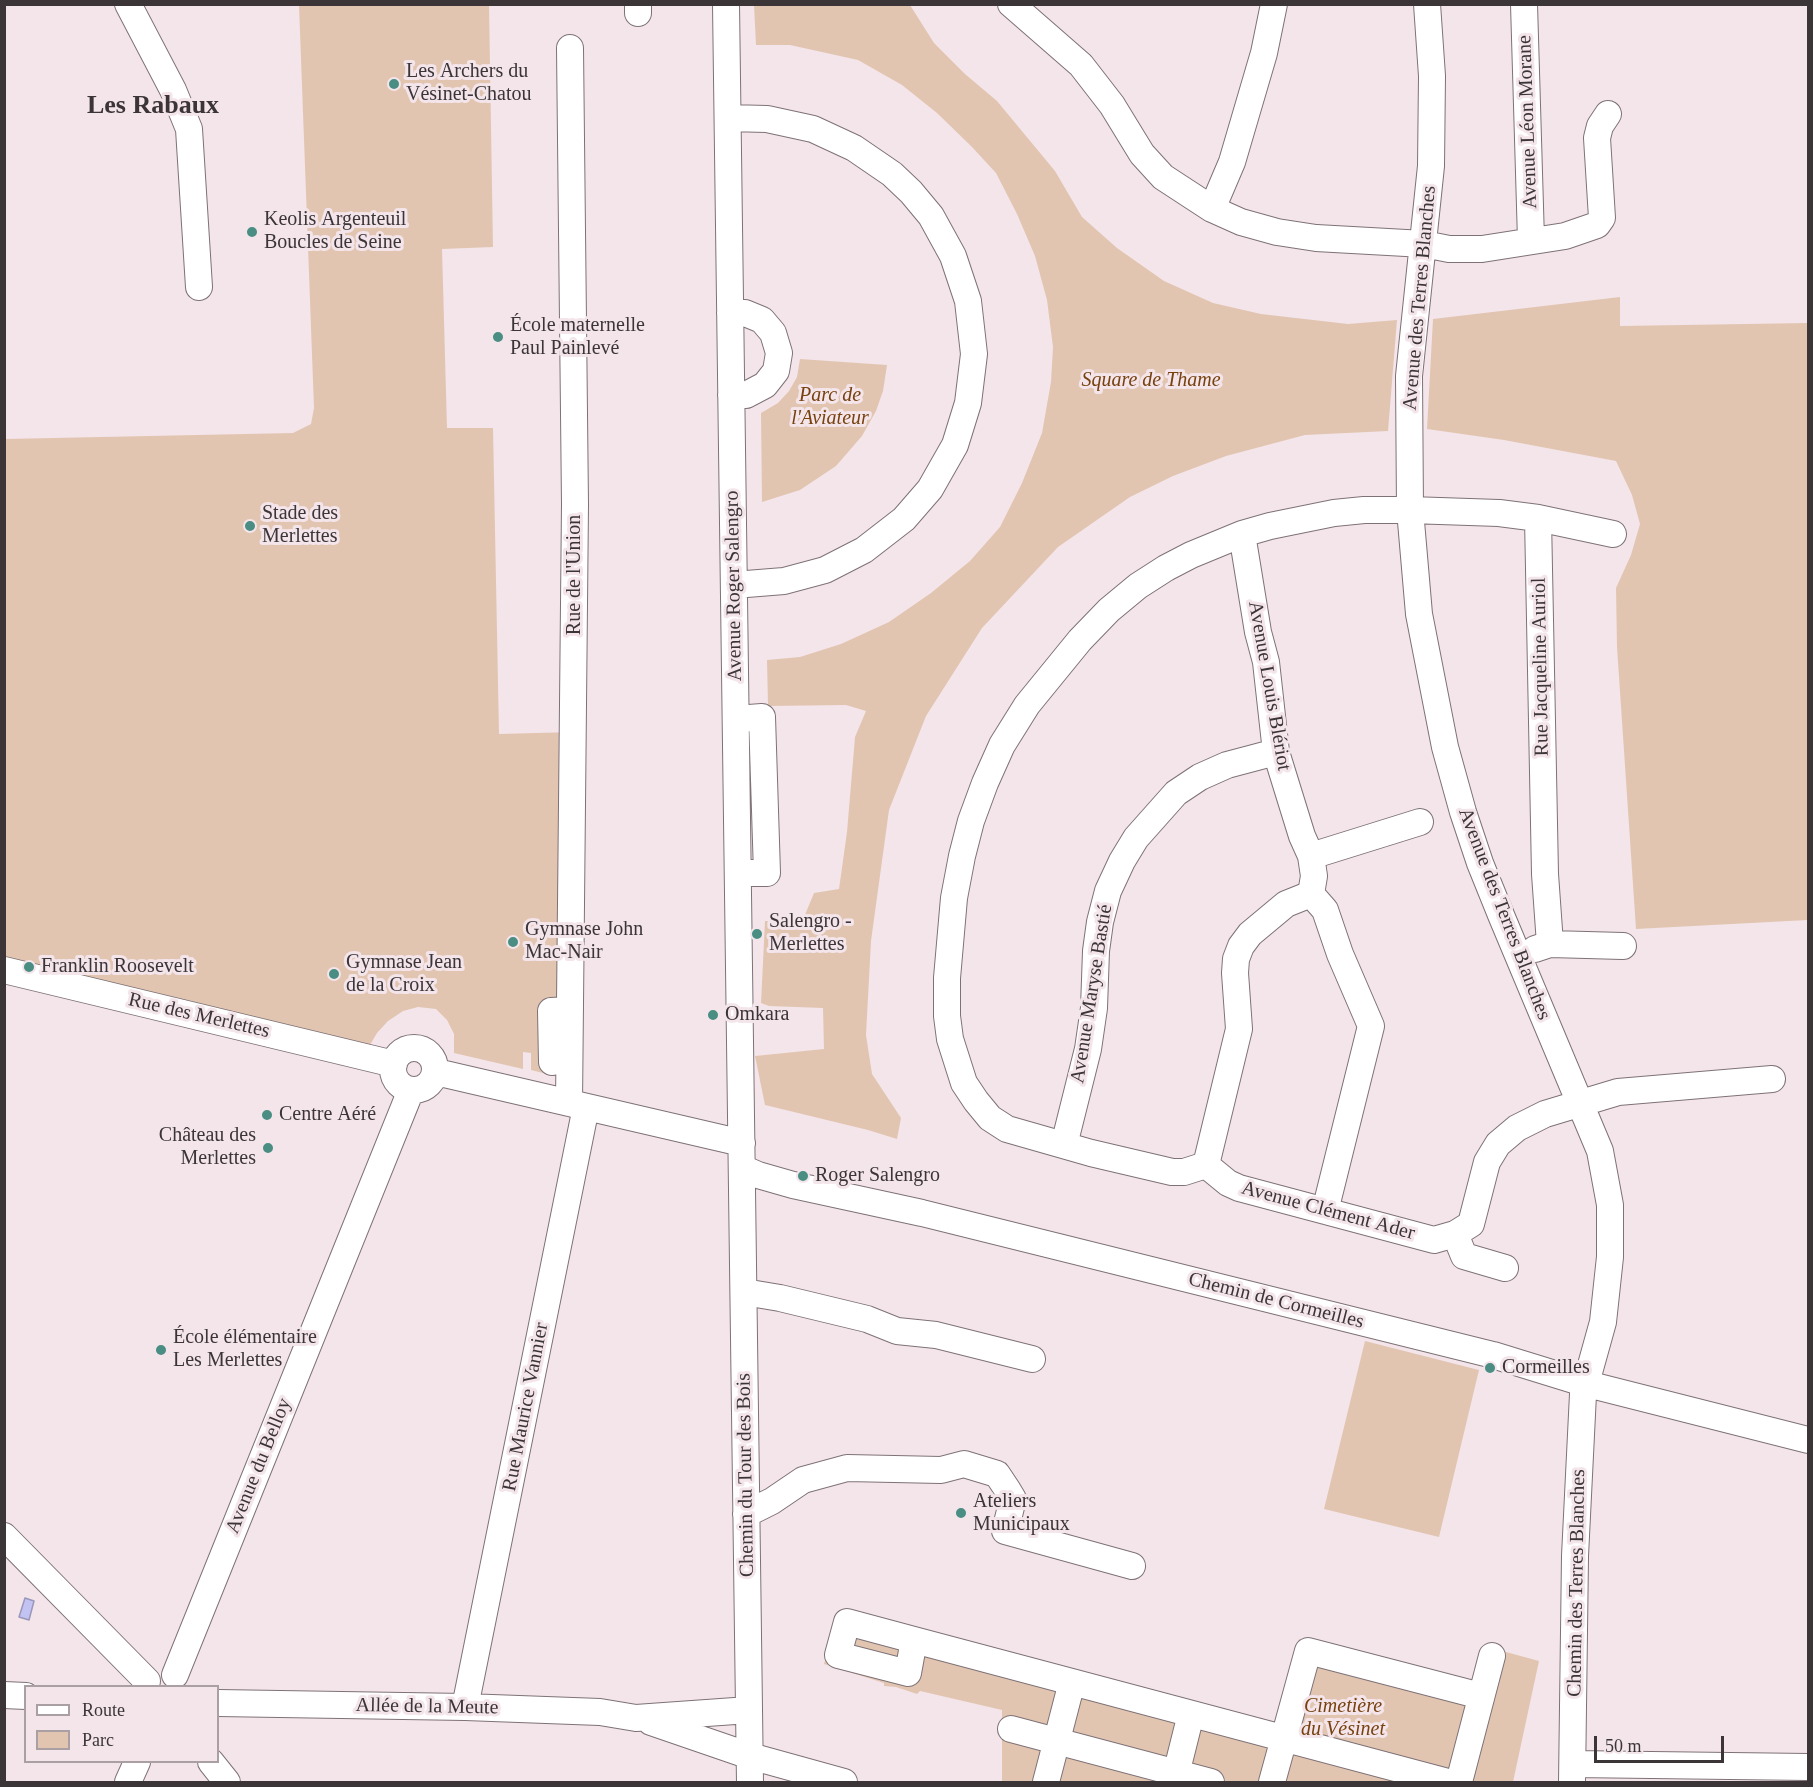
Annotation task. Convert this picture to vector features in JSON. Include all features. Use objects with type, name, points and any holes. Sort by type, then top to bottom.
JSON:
[{"type":"street","points":[[128,4],[172,90],[189,129],[199,287]]},
{"type":"street","name":"Avenue Roger Salengro","points":[[726,4],[736,720],[762,717],[767,873],[738,873],[742,1155]]},
{"type":"street","points":[[1011,4],[1081,65],[1112,105],[1142,154],[1163,177],[1212,209],[1241,222],[1277,232],[1316,238],[1424,244],[1449,249],[1482,249],[1565,236],[1586,229],[1597,225],[1602,218],[1597,138],[1600,126],[1608,114]]},
{"type":"street","points":[[1212,209],[1232,162],[1264,53],[1274,4]]},
{"type":"street","name":"Avenue des Terres Blanches","points":[[1427,4],[1432,76],[1431,166],[1409,376],[1410,510],[1419,614],[1445,747],[1480,863],[1600,1151],[1610,1205],[1610,1257],[1603,1322],[1587,1384]]},
{"type":"street","name":"Avenue Léon Morane","points":[[1524,4],[1531,240]]},
{"type":"street","name":"Rue de l'Union","points":[[570,48],[575,504],[570,1010],[578,1105]]},
{"type":"street","points":[[728,118],[781,122],[826,134],[869,157],[892,174],[904,198],[939,228],[960,271],[971,312],[974,354],[971,391],[961,430],[944,466],[907,502],[880,539],[833,567],[784,581],[734,585]]},
{"type":"street","points":[[730,313],[745,313],[762,320],[773,333],[779,352],[776,370],[765,385],[746,395],[731,395]]},
{"type":"street","points":[[1325,1211],[1371,1026],[1340,954],[1325,910],[1311,894],[1286,904],[1250,934],[1238,952],[1235,973],[1239,1029],[1206,1166],[1184,1172],[1172,1172],[1007,1129],[990,1118],[976,1101],[964,1083],[957,1064],[947,1016],[947,968],[954,898],[971,821],[1002,745],[1027,705],[1080,640],[1109,610],[1138,586],[1191,555],[1242,534],[1304,518],[1334,513],[1364,510],[1410,510],[1499,513],[1538,518],[1613,534]]},
{"type":"street","name":"Rue Jacqueline Auriol","points":[[1538,518],[1545,874],[1550,944]]},
{"type":"street","name":"Avenue Louis Blériot","points":[[1242,534],[1258,632],[1266,662],[1276,752],[1302,836],[1311,856],[1314,876],[1311,894]]},
{"type":"street","name":"Avenue Maryse Bastié","points":[[1064,1145],[1088,1049],[1094,1008],[1096,951],[1100,922],[1108,891],[1122,861],[1136,838],[1176,793],[1200,777],[1218,769],[1276,752]]},
{"type":"street","points":[[1311,856],[1420,822]]},
{"type":"street","points":[[1518,956],[1550,944],[1623,946]]},
{"type":"street","name":"Rue des Merlettes","points":[[4,970],[387,1061]]},
{"type":"street","points":[[552,1062],[551,1011],[570,1010]]},
{"type":"street","points":[[420,1048],[432,1057],[440,1073],[427,1086],[419,1090],[411,1090],[396,1081],[387,1061],[406,1049],[420,1048]]},
{"type":"street","points":[[440,1073],[578,1105],[742,1155]]},
{"type":"street","points":[[1505,1268],[1464,1256],[1455,1234],[1471,1224],[1487,1162],[1498,1144],[1517,1128],[1545,1114],[1618,1092],[1772,1079]]},
{"type":"street","name":"Avenue du Belloy","points":[[181,1681],[411,1090]]},
{"type":"street","name":"Rue Maurice Vannier","points":[[465,1707],[578,1105]]},
{"type":"street","name":"Chemin du Tour des Bois","points":[[742,1155],[750,1782]]},
{"type":"street","name":"Chemin de Cormeilles","points":[[742,1155],[758,1175],[793,1185],[922,1213],[1493,1355],[1587,1384],[1809,1440]]},
{"type":"street","name":"Avenue Clément Ader","points":[[1206,1166],[1228,1183],[1239,1188],[1434,1240],[1455,1234]]},
{"type":"street","points":[[744,1292],[780,1298],[867,1319],[897,1331],[936,1335],[1032,1359]]},
{"type":"street","name":"Chemin des Terres Blanches","points":[[1573,1773],[1575,1556],[1583,1394],[1587,1384]]},
{"type":"street","points":[[746,1515],[803,1480],[847,1468],[941,1470],[964,1464],[997,1474],[1007,1489],[1013,1499],[1005,1531],[1132,1566]]},
{"type":"street","points":[[4,1536],[145,1684],[160,1674],[181,1681]]},
{"type":"street","points":[[914,1640],[1448,1782]]},
{"type":"street","points":[[1272,1782],[1308,1651],[1481,1696]]},
{"type":"street","points":[[1459,1782],[1492,1656]]},
{"type":"street","points":[[1046,1782],[1072,1682]]},
{"type":"street","points":[[4,1695],[24,1696]]},
{"type":"street","name":"Allée de la Meute","points":[[219,1703],[465,1707],[600,1712],[636,1718],[750,1756],[844,1782]]},
{"type":"street","name":"Allée de la Meute","points":[[636,1718],[750,1710]]},
{"type":"street","points":[[1175,1778],[1191,1714]]},
{"type":"street","points":[[1011,1729],[1175,1778],[1211,1782]]},
{"type":"street","points":[[128,1782],[136,1763]]},
{"type":"street","points":[[213,1763],[227,1782]]},
{"type":"street","points":[[1573,1773],[1809,1767]]},
{"type":"green space","name":"Stade des Merlettes","points":[[299,5],[489,5],[493,247],[442,249],[447,428],[493,428],[499,734],[574,732],[563,1078],[531,1070],[531,1053],[523,1052],[523,1069],[454,1053],[454,1034],[447,1020],[436,1009],[418,1007],[403,1011],[388,1021],[377,1033],[364,1055],[5,969],[5,439],[293,433],[311,424],[314,408]]},
{"type":"green space","name":"Square de Thame","points":[[754,5],[910,5],[934,43],[965,74],[997,101],[1055,171],[1082,217],[1117,248],[1164,281],[1213,303],[1261,314],[1348,324],[1397,320],[1388,431],[1305,435],[1226,456],[1173,476],[1130,497],[1058,547],[982,628],[926,716],[889,810],[871,941],[866,1035],[872,1074],[901,1118],[897,1139],[765,1105],[755,1056],[824,1049],[823,1008],[769,1006],[761,1003],[765,921],[802,922],[814,893],[839,889],[847,832],[855,737],[866,711],[846,705],[768,706],[767,660],[800,657],[841,644],[889,622],[931,593],[970,561],[1000,527],[1022,483],[1042,433],[1051,382],[1053,347],[1047,300],[1035,256],[996,173],[937,113],[902,85],[858,60],[790,45],[756,45]]},
{"type":"green space","points":[[1620,297],[1620,326],[1808,323],[1808,920],[1636,929],[1617,647],[1616,588],[1631,555],[1640,524],[1632,495],[1616,461],[1504,440],[1427,429],[1433,319]]},
{"type":"green space","name":"Parc de l'Aviateur","points":[[800,359],[887,365],[883,391],[876,411],[862,436],[836,466],[800,490],[762,502],[761,413],[778,403],[789,391],[797,377]]},
{"type":"green space","points":[[1365,1341],[1479,1370],[1439,1537],[1324,1509]]},
{"type":"green space","name":"Cimetière du Vésinet","points":[[839,1614],[1273,1730],[1299,1639],[1465,1685],[1472,1682],[1477,1674],[1484,1646],[1539,1661],[1513,1782],[1002,1782],[1002,1710],[920,1691],[917,1694],[896,1687],[884,1686],[884,1683],[824,1664]]},
{"type":"water","points":[[25,1598],[34,1601],[29,1620],[19,1617]]},
{"type":"place","name":"Les Archers du Vésinet-Chatou","points":[[394,84]]},
{"type":"place","name":"Keolis Argenteuil Boucles de Seine","points":[[252,232]]},
{"type":"place","name":"École maternelle Paul Painlevé","points":[[498,337]]},
{"type":"place","name":"Stade des Merlettes","points":[[250,526]]},
{"type":"place","name":"Salengro - Merlettes","points":[[757,934]]},
{"type":"place","name":"Gymnase John Mac-Nair","points":[[513,942]]},
{"type":"place","name":"Franklin Roosevelt","points":[[29,967]]},
{"type":"place","name":"Gymnase Jean de la Croix","points":[[334,974]]},
{"type":"place","name":"Omkara","points":[[713,1015]]},
{"type":"place","name":"Centre Aéré","points":[[267,1115]]},
{"type":"place","name":"Château des Merlettes","points":[[268,1148]]},
{"type":"place","name":"Roger Salengro","points":[[803,1176]]},
{"type":"place","name":"École élémentaire Les Merlettes","points":[[161,1350]]},
{"type":"place","name":"Cormeilles","points":[[1490,1368]]},
{"type":"place","name":"Ateliers Municipaux","points":[[961,1513]]},
{"type":"district","name":"Les Rabaux","points":[[153,106]]}]
